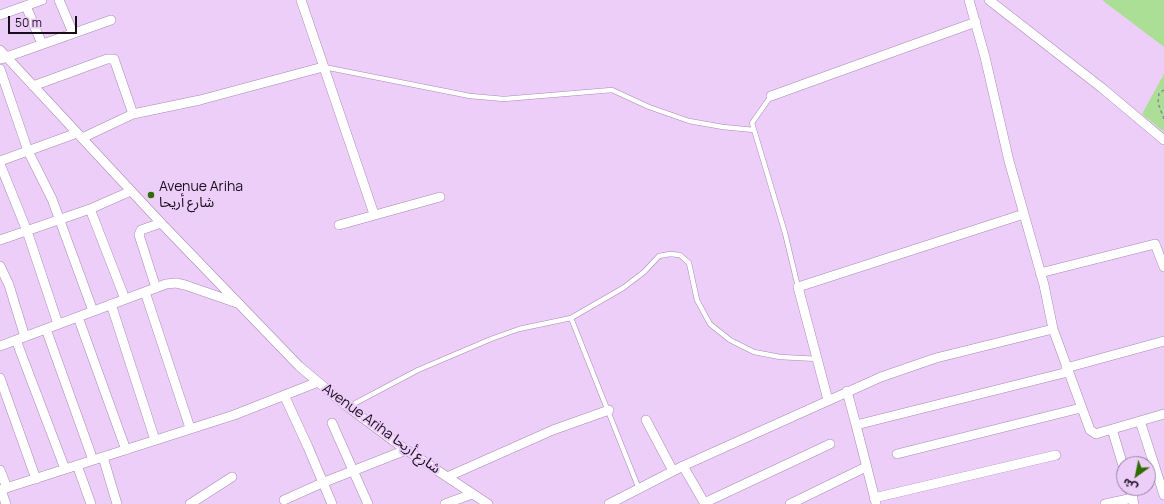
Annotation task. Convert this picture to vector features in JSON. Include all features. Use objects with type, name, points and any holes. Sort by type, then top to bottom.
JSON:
[{"type":"street","points":[[0,15],[42,0]]},
{"type":"street","points":[[59,0],[73,34]]},
{"type":"street","points":[[302,0],[374,214]]},
{"type":"street","points":[[969,0],[976,22],[1053,329],[1081,408],[1092,432],[1096,434],[1164,414]]},
{"type":"street","points":[[989,0],[1102,88],[1164,140]]},
{"type":"street","points":[[26,6],[42,44]]},
{"type":"street","points":[[2,56],[73,34],[111,20]]},
{"type":"street","points":[[771,96],[976,22]]},
{"type":"street","name":"Avenue Ariha شارع أريحا","points":[[2,56],[33,86],[130,191],[281,348],[348,407],[406,450],[488,504]]},
{"type":"street","points":[[33,86],[107,59],[114,59],[132,114]]},
{"type":"street","points":[[58,324],[27,231],[0,163],[28,151],[79,135],[132,114],[200,100],[323,66]]},
{"type":"street","points":[[0,69],[28,151],[52,199],[58,220],[93,311]]},
{"type":"street","points":[[0,240],[90,209],[130,191]]},
{"type":"street","points":[[338,225],[440,197]]},
{"type":"street","points":[[90,209],[125,299]]},
{"type":"street","points":[[828,400],[798,287],[1024,214]]},
{"type":"street","points":[[156,288],[139,235],[141,230],[161,223]]},
{"type":"street","points":[[1040,273],[1164,241]]},
{"type":"street","points":[[1154,244],[1164,267]]},
{"type":"street","points":[[0,266],[9,285],[21,339],[65,469]]},
{"type":"street","points":[[0,346],[111,304],[156,288],[176,283],[238,304]]},
{"type":"street","points":[[145,292],[190,428]]},
{"type":"street","points":[[111,304],[156,440]]},
{"type":"street","points":[[78,317],[126,450]]},
{"type":"street","points":[[46,329],[93,460]]},
{"type":"street","points":[[609,504],[683,466],[847,391],[922,362],[1053,329]]},
{"type":"street","points":[[856,425],[1067,370],[1164,341]]},
{"type":"street","points":[[0,378],[36,479]]},
{"type":"street","points":[[3,489],[234,415],[318,382]]},
{"type":"street","points":[[847,391],[875,502],[1056,455]]},
{"type":"street","points":[[284,396],[332,504]]},
{"type":"street","points":[[898,454],[1081,408]]},
{"type":"street","points":[[447,477],[553,430],[609,410]]},
{"type":"street","points":[[646,420],[673,471]]},
{"type":"street","points":[[1140,421],[1164,495]]},
{"type":"street","points":[[332,423],[368,504]]},
{"type":"street","points":[[1112,429],[1120,456]]},
{"type":"street","points":[[683,466],[704,504],[830,444]]},
{"type":"street","points":[[284,500],[322,482],[406,450]]},
{"type":"street","points":[[103,457],[117,504]]},
{"type":"street","points":[[78,465],[88,503]]},
{"type":"street","points":[[790,504],[866,467]]},
{"type":"street","points":[[0,470],[6,504]]},
{"type":"street","points":[[190,504],[232,477]]},
{"type":"street","points":[[445,504],[472,494]]},
{"type":"street","points":[[1105,504],[1134,501]]},
{"type":"lane","points":[[323,66],[476,96],[504,99],[612,90],[649,108],[689,121],[723,128],[754,130]]},
{"type":"lane","points":[[771,96],[753,120],[754,130],[785,233],[798,287]]},
{"type":"lane","points":[[348,407],[418,370],[491,339],[519,329],[571,318],[623,288],[644,272],[659,256],[670,254],[680,255],[689,263],[697,300],[710,324],[730,340],[754,352],[780,357],[818,359]]},
{"type":"lane","points":[[571,318],[609,410],[639,489]]},
{"type":"path","points":[[1164,90],[1159,93],[1158,103],[1164,119]]},
{"type":"green space","points":[[1102,0],[1164,0],[1164,47]]},
{"type":"green space","points":[[1164,74],[1164,132],[1142,114]]},
{"type":"place","name":"Avenue Ariha شارع أريحا","points":[[151,195]]}]
